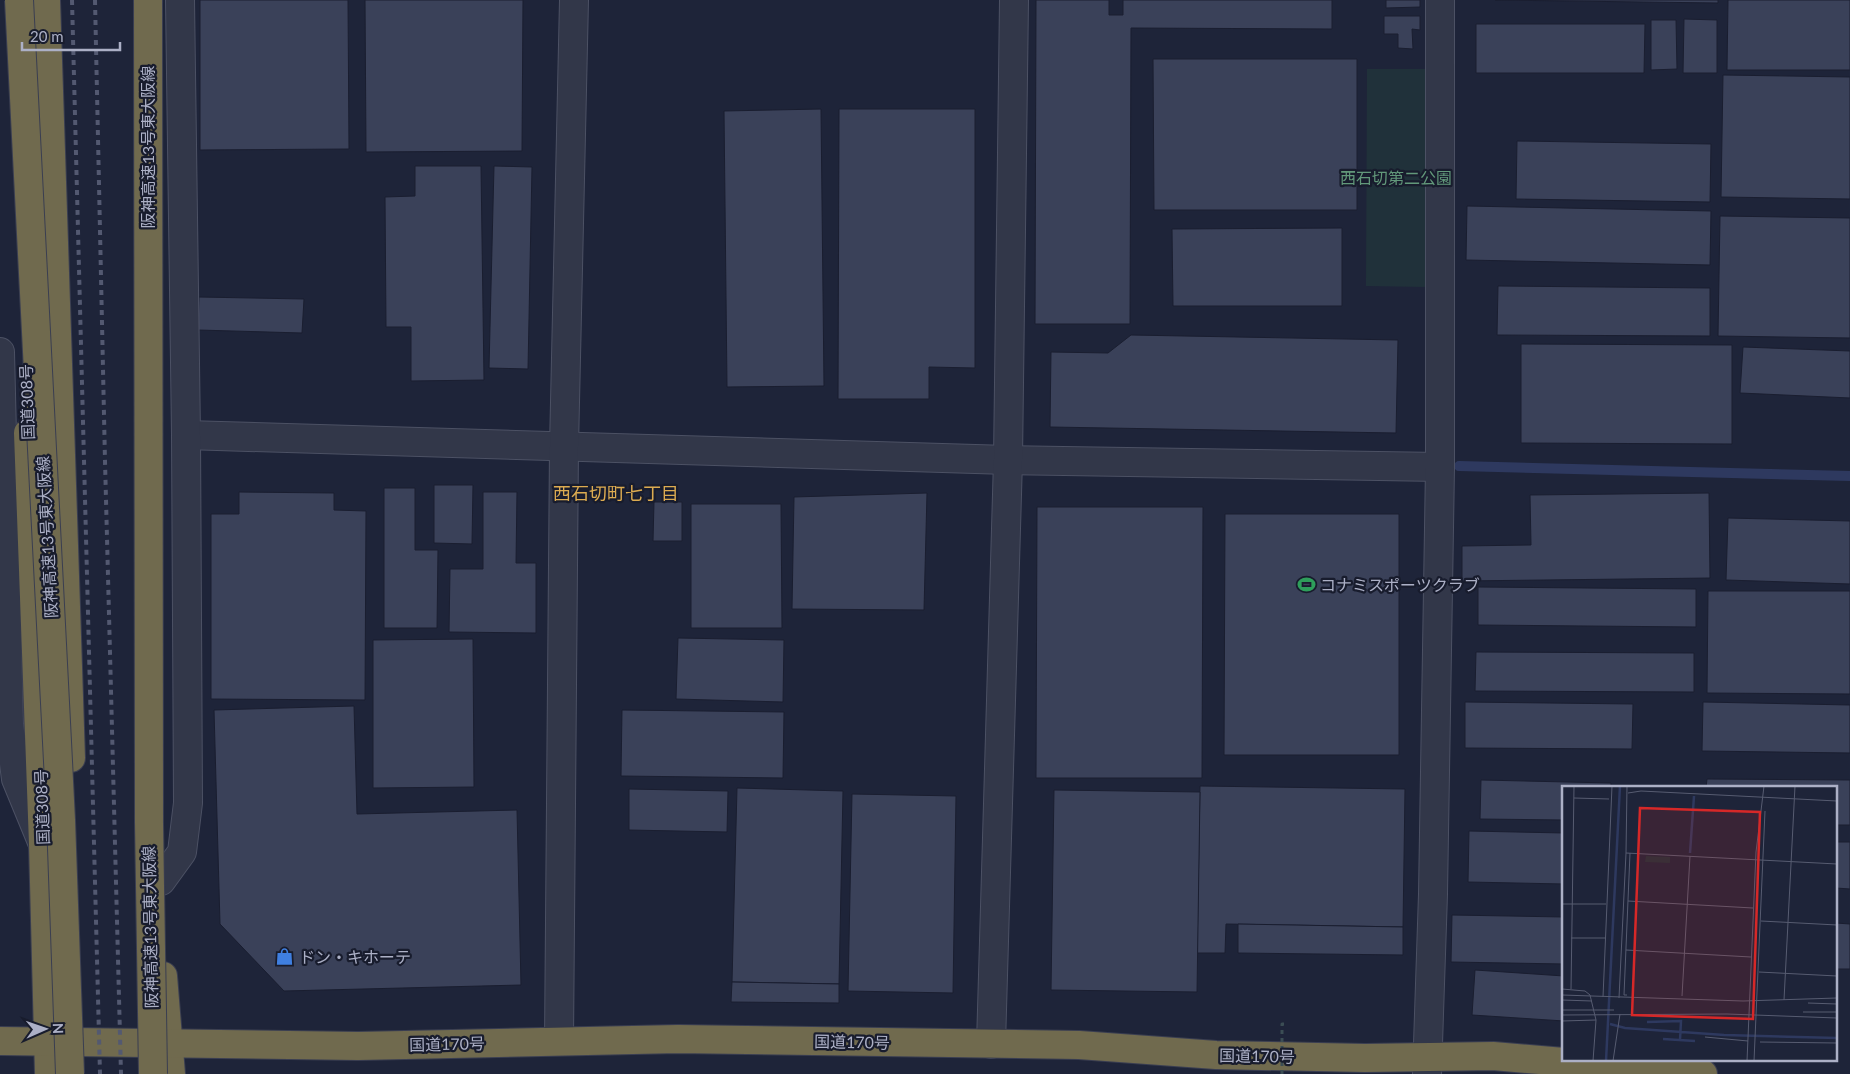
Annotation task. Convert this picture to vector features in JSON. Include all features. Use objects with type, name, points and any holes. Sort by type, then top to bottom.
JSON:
[{"type":"highway","name":"国道308号","points":[[12,0],[43,844],[49,1074]]},
{"type":"highway","name":"阪神高速13号東大阪線","points":[[19,0],[61,820],[70,1074]]},
{"type":"highway","points":[[46,0],[78,983],[48,1042]]},
{"type":"highway","name":"阪神高速13号東大阪線","points":[[150,0],[149,823],[152,1074]]},
{"type":"highway","points":[[150,0],[153,422],[161,881],[163,981],[171,1074]]},
{"type":"highway","name":"国道170号","points":[[0,1041],[368,1046],[678,1039],[1079,1045],[1216,1055],[1365,1058],[1427,1066],[1493,1056],[1562,1062]]},
{"type":"highway","name":"国道170号","points":[[1563,1062],[1703,1074]]},
{"type":"street","points":[[161,881],[182,852],[188,802],[186,435],[180,0]]},
{"type":"street","points":[[559,1042],[564,447],[574,0]]},
{"type":"street","points":[[991,1044],[1008,460],[1014,0]]},
{"type":"street","points":[[1427,1066],[1433,894],[1440,467],[1440,0]]},
{"type":"street","points":[[0,352],[8,724],[16,779],[43,844]]},
{"type":"street","points":[[186,435],[1008,460],[1440,467]]},
{"type":"path","points":[[1282,1074],[1282,1024],[1288,1024]]},
{"type":"green space","name":"西石切第二公園","points":[[1367,69],[1426,69],[1425,287],[1366,286]]},
{"type":"building","points":[[200,0],[348,0],[349,149],[200,150]]},
{"type":"building","points":[[365,0],[523,0],[522,151],[366,152]]},
{"type":"building","points":[[1036,0],[1109,0],[1109,15],[1123,15],[1123,0],[1332,0],[1332,29],[1131,28],[1130,324],[1035,324]]},
{"type":"building","points":[[1386,0],[1420,0],[1420,7],[1386,8]]},
{"type":"building","points":[[1495,0],[1718,0],[1718,3]]},
{"type":"building","points":[[1728,0],[1850,0],[1850,70],[1727,70]]},
{"type":"building","points":[[1384,16],[1420,16],[1420,30],[1412,29],[1413,49],[1398,48],[1398,34],[1384,34]]},
{"type":"building","points":[[1684,19],[1717,20],[1717,73],[1683,73]]},
{"type":"building","points":[[1651,20],[1676,20],[1677,69],[1651,70]]},
{"type":"building","points":[[1476,24],[1645,24],[1644,73],[1476,73]]},
{"type":"building","points":[[1153,59],[1357,59],[1357,210],[1154,210]]},
{"type":"building","points":[[1723,75],[1850,77],[1850,199],[1721,197]]},
{"type":"building","points":[[821,109],[824,386],[727,387],[724,111]]},
{"type":"building","points":[[839,109],[975,109],[975,368],[929,367],[929,399],[838,399]]},
{"type":"building","points":[[1517,141],[1711,144],[1710,202],[1516,199]]},
{"type":"building","points":[[415,166],[481,166],[484,380],[411,381],[411,327],[386,327],[385,197],[415,196]]},
{"type":"building","points":[[494,166],[532,167],[528,369],[489,368]]},
{"type":"building","points":[[1467,206],[1711,211],[1710,265],[1466,260]]},
{"type":"building","points":[[1720,216],[1850,218],[1850,338],[1718,336]]},
{"type":"building","points":[[1342,228],[1342,306],[1173,306],[1172,229]]},
{"type":"building","points":[[1498,286],[1710,288],[1710,336],[1497,335]]},
{"type":"building","points":[[199,297],[304,299],[302,333],[198,330]]},
{"type":"building","points":[[1131,335],[1398,340],[1396,433],[1050,427],[1051,352],[1108,353]]},
{"type":"building","points":[[1521,344],[1732,345],[1732,444],[1521,443]]},
{"type":"building","points":[[1743,347],[1850,351],[1850,398],[1740,393]]},
{"type":"building","points":[[434,485],[473,485],[472,544],[434,543]]},
{"type":"building","points":[[384,488],[415,488],[415,550],[438,550],[437,628],[384,628]]},
{"type":"building","points":[[239,492],[334,493],[334,510],[366,511],[365,700],[211,699],[211,514],[239,514]]},
{"type":"building","points":[[483,492],[517,492],[516,563],[536,563],[536,633],[449,632],[450,569],[483,569]]},
{"type":"building","points":[[927,493],[924,610],[792,609],[794,497]]},
{"type":"building","points":[[1709,493],[1710,578],[1462,581],[1462,546],[1531,545],[1530,495]]},
{"type":"building","points":[[654,502],[682,502],[682,541],[653,541]]},
{"type":"building","points":[[691,504],[781,504],[782,628],[691,628]]},
{"type":"building","points":[[1037,507],[1203,507],[1202,778],[1036,778]]},
{"type":"building","points":[[1225,514],[1399,514],[1399,755],[1224,755]]},
{"type":"building","points":[[1728,518],[1850,521],[1850,584],[1726,580]]},
{"type":"building","points":[[1478,587],[1696,589],[1696,627],[1478,625]]},
{"type":"building","points":[[1708,591],[1850,591],[1850,694],[1707,693]]},
{"type":"building","points":[[678,638],[784,640],[783,702],[676,699]]},
{"type":"building","points":[[473,639],[474,787],[373,788],[373,640]]},
{"type":"building","points":[[1476,652],[1694,653],[1694,692],[1475,691]]},
{"type":"building","points":[[1465,702],[1633,704],[1632,749],[1465,748]]},
{"type":"building","points":[[1703,702],[1850,705],[1850,753],[1702,751]]},
{"type":"building","points":[[354,706],[357,814],[517,810],[521,985],[284,991],[220,924],[214,710]]},
{"type":"building","points":[[622,710],[784,712],[783,778],[621,776]]},
{"type":"building","points":[[1707,779],[1850,780],[1850,825],[1838,825],[1838,786],[1706,786]]},
{"type":"building","points":[[1481,780],[1611,783],[1611,786],[1562,786],[1562,820],[1480,819]]},
{"type":"building","points":[[1200,786],[1405,789],[1403,927],[1226,924],[1225,953],[1197,953]]},
{"type":"building","points":[[737,788],[843,791],[839,984],[732,982]]},
{"type":"building","points":[[629,789],[728,791],[727,832],[629,830]]},
{"type":"building","points":[[1054,790],[1200,792],[1197,992],[1051,990]]},
{"type":"building","points":[[852,794],[956,796],[953,993],[848,991]]},
{"type":"building","points":[[1469,831],[1562,833],[1562,884],[1468,882]]},
{"type":"building","points":[[1838,842],[1850,842],[1850,889],[1838,888]]},
{"type":"building","points":[[1452,915],[1562,917],[1562,964],[1451,962]]},
{"type":"building","points":[[1838,923],[1850,924],[1850,969],[1838,969]]},
{"type":"building","points":[[1238,924],[1403,927],[1403,955],[1238,953]]},
{"type":"building","points":[[1475,970],[1562,976],[1562,1021],[1472,1015]]},
{"type":"building","points":[[732,982],[839,984],[839,1003],[731,1002]]},
{"type":"waterway","points":[[1459,466],[1850,476]]},
{"type":"railway","points":[[72,0],[100,1074]]},
{"type":"railway","points":[[95,0],[121,1074]]},
{"type":"place","name":"コナミスポーツクラブ","points":[[1306,585]]},
{"type":"place","name":"ドン・キホーテ","points":[[285,957]]},
{"type":"district","name":"西石切町七丁目","points":[[616,494]]}]
